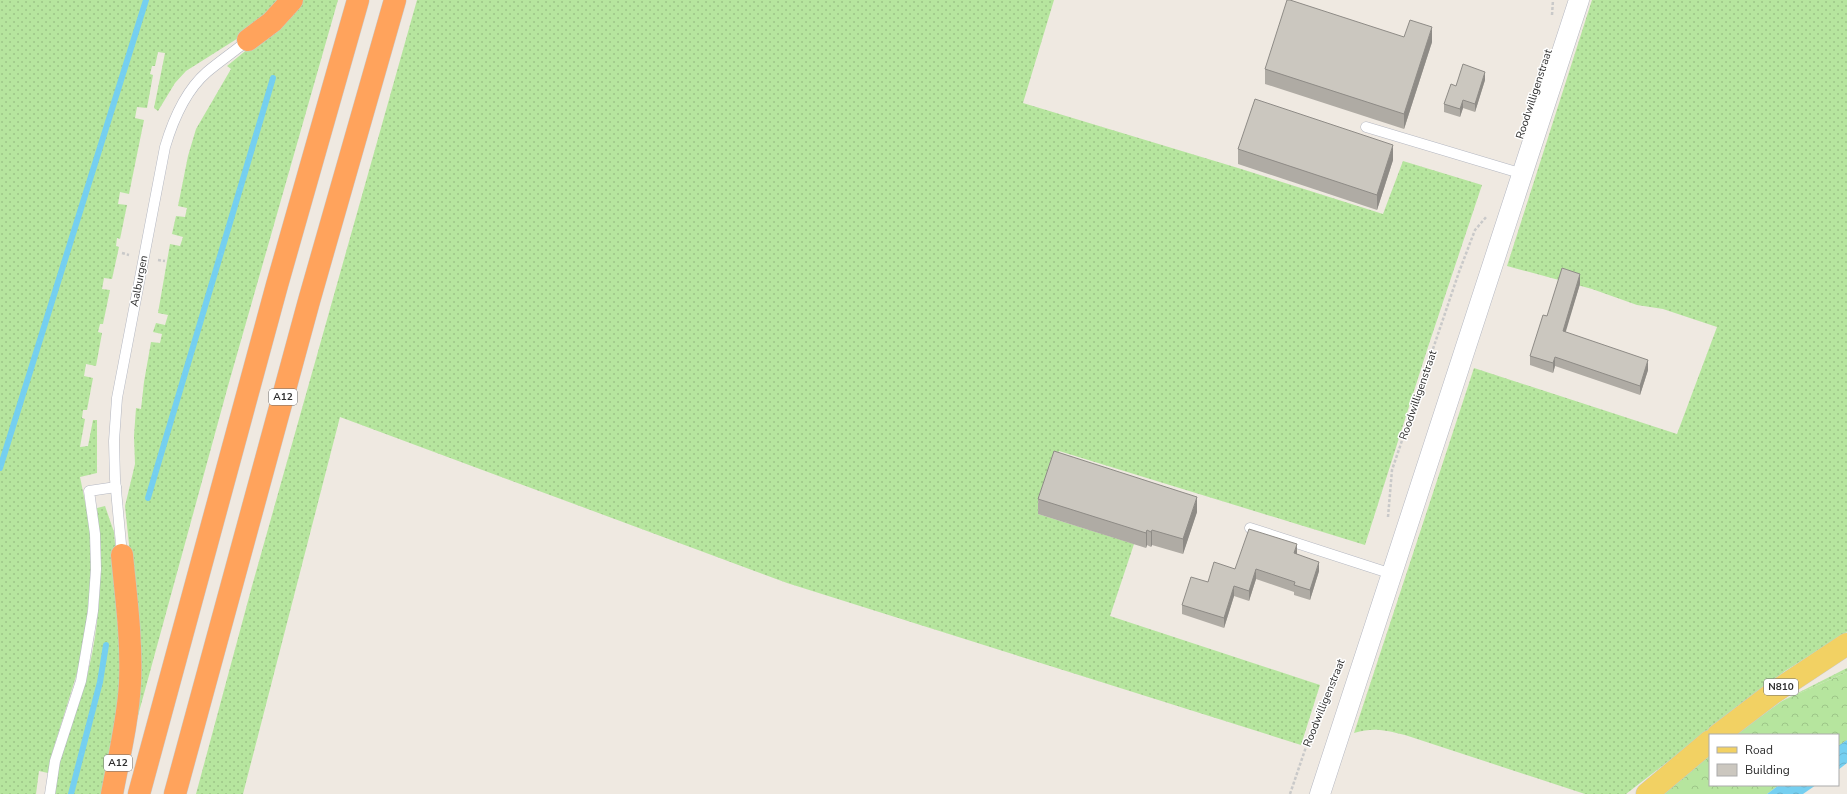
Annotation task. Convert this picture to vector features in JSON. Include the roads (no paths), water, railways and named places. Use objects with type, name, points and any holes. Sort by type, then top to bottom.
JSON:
[{"type":"highway","name":"A12","points":[[248,40],[272,22],[292,0]]},
{"type":"highway","name":"A12","points":[[139,794],[277,285],[358,0]]},
{"type":"highway","name":"A12","points":[[175,794],[312,294],[395,0]]},
{"type":"highway","name":"A12","points":[[112,794],[124,731],[130,683],[130,647],[122,555]]},
{"type":"main road","name":"N810","points":[[1719,734],[1773,693],[1847,644]]},
{"type":"main road","points":[[1647,794],[1709,742]]},
{"type":"street","name":"Roodwilligenstraat","points":[[1320,794],[1580,0]]},
{"type":"lane","name":"Aalburgen","points":[[122,555],[116,487],[114,441],[117,398],[165,147],[172,124],[182,104],[193,88],[206,73],[248,40]]},
{"type":"lane","points":[[1366,127],[1523,174]]},
{"type":"lane","points":[[50,794],[55,761],[81,681],[93,611],[96,569],[95,534],[89,491],[116,487]]},
{"type":"lane","points":[[1250,528],[1392,574]]},
{"type":"water","points":[[1847,740],[1847,763],[1839,769],[1839,745]]},
{"type":"water","points":[[1778,786],[1815,786],[1803,794],[1767,794]]},
{"type":"waterway","points":[[0,468],[146,0]]},
{"type":"waterway","points":[[148,498],[273,78]]},
{"type":"waterway","points":[[71,794],[100,682],[106,645]]}]
